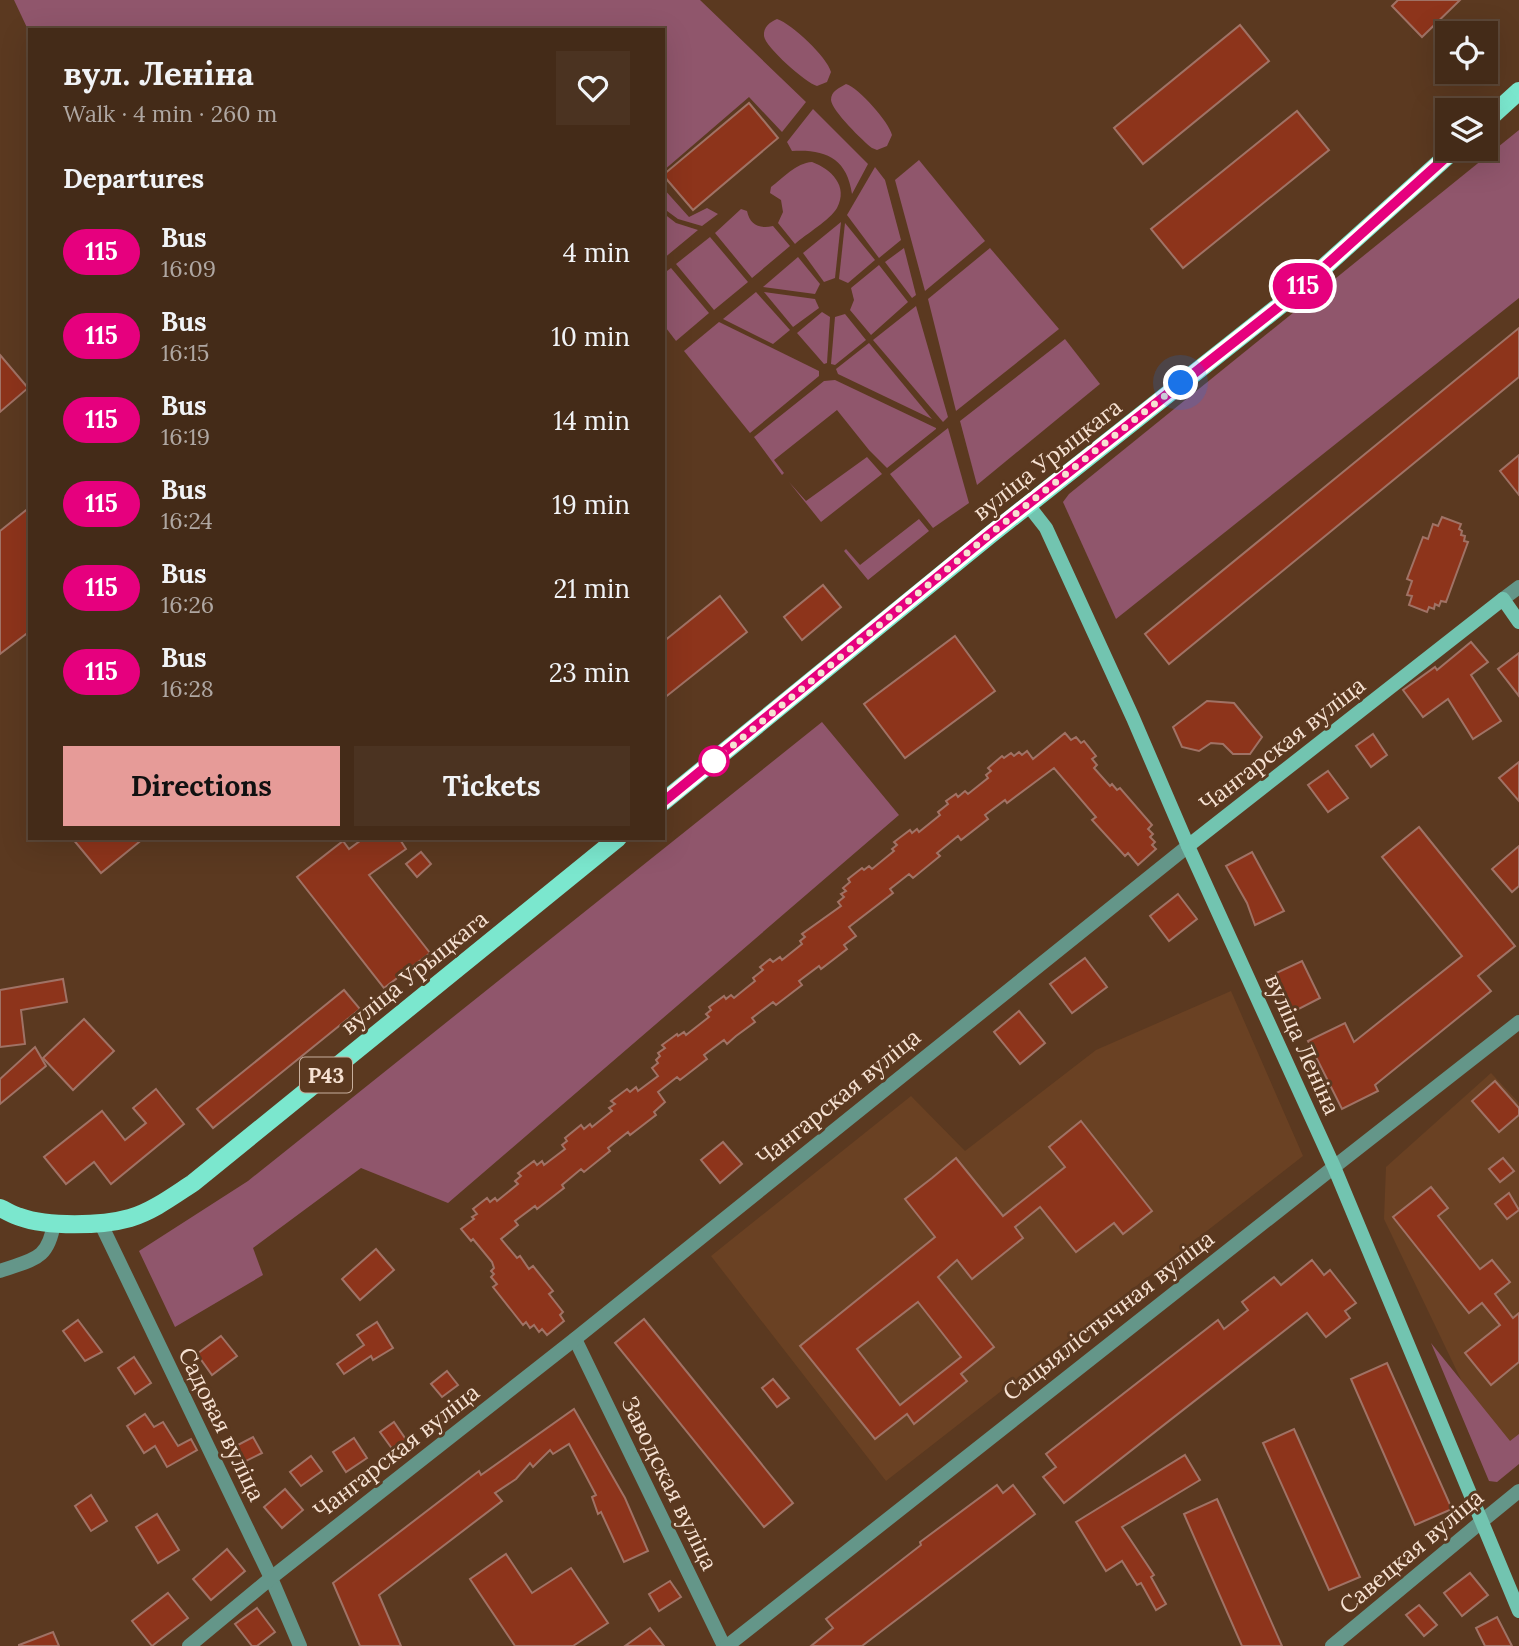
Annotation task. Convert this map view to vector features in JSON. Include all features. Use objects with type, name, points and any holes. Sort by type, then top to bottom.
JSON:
[{"type":"main road","points":[[1498,110],[1519,91]]},
{"type":"main road","name":"вуліца Урыцкага","points":[[665,800],[1028,505],[1292,296],[1442,161]]},
{"type":"main road","name":"вуліца Леніна","points":[[1028,505],[1046,528],[1334,1167],[1519,1611]]},
{"type":"main road","points":[[1503,600],[1519,622]]},
{"type":"main road","name":"Чангарская вуліца","points":[[1188,846],[1503,600]]},
{"type":"main road","name":"вуліца Урыцкага","points":[[0,1208],[22,1218],[54,1223],[100,1223],[130,1218],[148,1210],[193,1183],[616,840]]},
{"type":"street","name":"Чангарская вуліца","points":[[1503,600],[1519,587]]},
{"type":"street","name":"Чангарская вуліца","points":[[189,1646],[1188,846]]},
{"type":"street","name":"Сацыялістычная вуліца","points":[[726,1646],[1519,1022]]},
{"type":"street","points":[[0,1271],[38,1258],[51,1243],[54,1223]]},
{"type":"street","name":"Садовая вуліца","points":[[100,1223],[271,1578],[300,1646]]},
{"type":"street","name":"Заводская вуліца","points":[[575,1339],[726,1646]]},
{"type":"street","name":"Савецкая вуліца","points":[[1332,1646],[1519,1492]]},
{"type":"shaded area","points":[[14,0],[700,0],[806,102],[782,132],[749,97],[665,169],[665,28],[28,30]]},
{"type":"shaded area","points":[[777,19],[800,34],[823,58],[831,72],[827,82],[817,86],[812,83],[771,48],[764,33],[768,25]]},
{"type":"shaded area","points":[[846,84],[865,98],[890,129],[892,135],[887,146],[877,150],[872,148],[855,133],[833,105],[832,94]]},
{"type":"shaded area","points":[[813,109],[868,164],[852,194],[840,164],[824,154],[792,151],[787,142]]},
{"type":"shaded area","points":[[1519,130],[1519,298],[1116,619],[1063,502],[1069,494],[1481,161],[1498,161],[1498,147]]},
{"type":"shaded area","points":[[919,160],[985,241],[925,291],[895,180]]},
{"type":"shaded area","points":[[812,162],[826,169],[836,179],[841,193],[840,200],[829,217],[795,244],[778,223],[783,212],[781,200],[770,193],[771,187],[795,168]]},
{"type":"shaded area","points":[[875,167],[885,180],[901,240],[879,258],[847,215]]},
{"type":"shaded area","points":[[665,190],[689,217],[707,208],[718,214],[702,226],[678,219],[665,209]]},
{"type":"shaded area","points":[[741,209],[747,211],[750,220],[756,225],[773,226],[790,246],[752,278],[715,233]]},
{"type":"shaded area","points":[[665,215],[676,223],[698,230],[665,257]]},
{"type":"shaded area","points":[[841,222],[835,278],[824,282],[803,253]]},
{"type":"shaded area","points":[[845,223],[875,260],[848,283],[839,279]]},
{"type":"shaded area","points":[[710,237],[748,282],[714,310],[676,264]]},
{"type":"shaded area","points":[[904,248],[916,295],[912,298],[885,262]]},
{"type":"shaded area","points":[[990,248],[1059,329],[956,411],[928,299]]},
{"type":"shaded area","points":[[798,257],[820,284],[815,294],[763,287]]},
{"type":"shaded area","points":[[879,265],[908,302],[871,335],[850,310],[854,300],[851,288]]},
{"type":"shaded area","points":[[671,268],[709,313],[676,341],[665,327],[665,272]]},
{"type":"shaded area","points":[[756,292],[790,330],[773,344],[723,319]]},
{"type":"shaded area","points":[[764,292],[815,299],[819,308],[793,327]]},
{"type":"shaded area","points":[[916,306],[948,417],[943,422],[873,340]]},
{"type":"shaded area","points":[[822,312],[830,317],[827,363],[824,364],[797,333]]},
{"type":"shaded area","points":[[845,314],[866,340],[835,365],[831,364],[835,317]]},
{"type":"shaded area","points":[[719,322],[819,371],[819,376],[750,433],[684,351]]},
{"type":"shaded area","points":[[1065,339],[1100,384],[977,485],[960,421]]},
{"type":"shaded area","points":[[869,343],[932,419],[838,374],[836,369]]},
{"type":"shaded area","points":[[835,380],[936,429],[887,468],[837,410],[774,460],[784,473],[782,475],[754,437],[824,381]]},
{"type":"shaded area","points":[[948,428],[969,503],[933,528],[890,474]]},
{"type":"shaded area","points":[[867,457],[882,474],[821,522],[789,482],[806,501]]},
{"type":"shaded area","points":[[919,519],[929,531],[868,580],[844,551],[846,549],[860,565]]},
{"type":"shaded area","points":[[822,722],[899,815],[448,1203],[361,1168],[253,1248],[263,1275],[175,1327],[139,1251],[248,1181]]},
{"type":"shaded area","points":[[1231,991],[1303,1156],[886,1481],[711,1256],[911,1096],[965,1151],[1096,1050]]},
{"type":"shaded area","points":[[1491,1073],[1519,1103],[1519,1450],[1501,1463],[1384,1219],[1386,1167]]},
{"type":"shaded area","points":[[1431,1343],[1510,1441],[1519,1434],[1519,1464],[1497,1482],[1489,1481]]},
{"type":"building","points":[[1398,0],[1460,0],[1438,21],[1435,21],[1435,24],[1422,37],[1392,6]]},
{"type":"building","points":[[1240,25],[1269,61],[1143,164],[1114,128]]},
{"type":"building","points":[[749,103],[778,138],[693,210],[665,177],[665,173]]},
{"type":"building","points":[[1297,111],[1329,150],[1183,268],[1151,229]]},
{"type":"building","points":[[1519,328],[1519,377],[1169,664],[1145,634]]},
{"type":"building","points":[[0,355],[28,388],[0,412]]},
{"type":"building","points":[[1519,455],[1519,495],[1500,471]]},
{"type":"building","points":[[28,509],[28,633],[0,654],[0,531]]},
{"type":"building","points":[[1442,517],[1461,524],[1461,535],[1465,536],[1464,541],[1468,542],[1446,602],[1441,601],[1439,606],[1435,604],[1434,609],[1429,607],[1427,612],[1409,605],[1412,596],[1407,595],[1412,581],[1407,579],[1423,537],[1428,539],[1433,524],[1438,526]]},
{"type":"building","points":[[823,585],[841,607],[802,640],[784,617]]},
{"type":"building","points":[[720,596],[747,632],[665,697],[665,640]]},
{"type":"building","points":[[955,636],[995,691],[905,758],[864,704]]},
{"type":"building","points":[[1471,642],[1488,662],[1471,675],[1501,721],[1473,739],[1448,699],[1423,717],[1403,690],[1435,667],[1437,670]]},
{"type":"building","points":[[1519,653],[1519,696],[1498,669]]},
{"type":"building","points":[[1207,701],[1234,703],[1262,737],[1250,754],[1233,754],[1223,744],[1211,743],[1199,751],[1182,747],[1173,727]]},
{"type":"building","points":[[1065,733],[1071,740],[1076,737],[1081,743],[1084,741],[1096,756],[1092,759],[1097,765],[1094,768],[1110,786],[1112,784],[1117,790],[1120,788],[1152,825],[1148,829],[1153,834],[1150,837],[1155,842],[1152,845],[1156,849],[1138,865],[1128,853],[1125,856],[1092,820],[1096,817],[1054,768],[1007,803],[1005,800],[985,815],[988,819],[961,840],[958,836],[937,853],[940,856],[913,878],[909,874],[890,889],[893,893],[849,927],[856,936],[844,945],[847,949],[821,969],[819,966],[799,981],[802,985],[776,1005],[773,1002],[752,1018],[755,1022],[727,1044],[724,1040],[704,1055],[707,1059],[680,1080],[677,1077],[658,1092],[665,1102],[654,1112],[656,1115],[630,1135],[628,1132],[584,1172],[581,1169],[562,1185],[564,1188],[537,1209],[535,1206],[515,1221],[518,1225],[501,1239],[517,1258],[520,1256],[529,1269],[533,1266],[553,1291],[549,1294],[563,1312],[560,1315],[564,1321],[547,1335],[542,1329],[539,1332],[534,1325],[530,1328],[526,1322],[523,1325],[493,1287],[497,1284],[491,1277],[494,1274],[491,1271],[494,1268],[492,1262],[461,1229],[477,1214],[473,1209],[487,1198],[490,1202],[495,1198],[497,1201],[518,1184],[515,1181],[521,1176],[518,1173],[534,1161],[537,1165],[542,1161],[544,1165],[565,1149],[562,1145],[567,1141],[565,1138],[581,1125],[584,1129],[590,1124],[592,1127],[612,1111],[609,1108],[615,1104],[611,1101],[627,1089],[630,1092],[636,1087],[638,1091],[658,1076],[652,1068],[658,1063],[658,1053],[665,1048],[662,1045],[677,1034],[678,1036],[684,1032],[686,1035],[709,1017],[706,1014],[711,1010],[709,1007],[724,996],[726,999],[731,995],[734,998],[755,981],[753,978],[763,970],[760,967],[770,959],[773,962],[780,957],[782,960],[802,944],[800,941],[805,937],[802,934],[841,906],[838,902],[844,897],[841,894],[846,891],[843,888],[850,882],[848,879],[862,868],[864,870],[869,866],[872,869],[894,851],[892,849],[897,845],[894,842],[910,830],[912,833],[917,829],[919,832],[940,815],[938,812],[948,804],[946,801],[956,794],[958,797],[965,791],[968,794],[988,778],[986,775],[991,771],[988,768],[1002,756],[1004,758],[1011,753],[1014,756],[1019,752],[1022,755],[1027,751],[1033,759]]},
{"type":"building","points":[[1373,734],[1387,755],[1371,767],[1356,746]]},
{"type":"building","points":[[1519,762],[1519,801],[1499,778]]},
{"type":"building","points":[[1328,771],[1348,798],[1328,812],[1308,785]]},
{"type":"building","points":[[1419,827],[1515,946],[1478,976],[1491,991],[1375,1085],[1378,1091],[1342,1109],[1308,1041],[1345,1023],[1354,1042],[1462,956],[1382,857]]},
{"type":"building","points":[[74,840],[142,840],[101,873]]},
{"type":"building","points":[[361,840],[400,840],[406,849],[369,875],[430,953],[384,988],[297,877],[343,841],[349,849]]},
{"type":"building","points":[[1519,846],[1519,886],[1512,892],[1492,869]]},
{"type":"building","points":[[421,852],[431,864],[417,877],[406,864]]},
{"type":"building","points":[[1252,852],[1284,911],[1255,925],[1247,903],[1226,866]]},
{"type":"building","points":[[1178,894],[1197,919],[1169,941],[1150,916]]},
{"type":"building","points":[[1085,958],[1107,987],[1072,1013],[1050,984]]},
{"type":"building","points":[[1302,961],[1320,998],[1291,1013],[1272,975]]},
{"type":"building","points":[[63,979],[67,1002],[21,1010],[25,1044],[0,1047],[0,990]]},
{"type":"building","points":[[344,990],[360,1009],[213,1128],[197,1109]]},
{"type":"building","points":[[1019,1011],[1045,1043],[1020,1064],[994,1032]]},
{"type":"building","points":[[84,1019],[114,1051],[73,1090],[43,1058]]},
{"type":"building","points":[[35,1047],[46,1066],[0,1104],[0,1079]]},
{"type":"building","points":[[1495,1081],[1519,1108],[1519,1115],[1499,1132],[1472,1101]]},
{"type":"building","points":[[156,1089],[184,1124],[111,1184],[94,1162],[66,1184],[44,1157],[102,1111],[125,1140],[146,1123],[133,1108]]},
{"type":"building","points":[[1081,1121],[1152,1211],[1123,1234],[1114,1223],[1076,1252],[1040,1207],[1015,1227],[1023,1238],[972,1279],[957,1260],[938,1277],[994,1347],[961,1374],[967,1381],[914,1424],[907,1414],[875,1439],[800,1346],[935,1237],[905,1199],[956,1158],[1003,1216],[1065,1167],[1049,1147]],"holes":[[[918,1302],[961,1357],[900,1405],[857,1349]]]},
{"type":"building","points":[[723,1142],[742,1164],[720,1183],[701,1160]]},
{"type":"building","points":[[1503,1158],[1514,1171],[1500,1182],[1489,1169]]},
{"type":"building","points":[[1431,1187],[1448,1208],[1438,1216],[1480,1269],[1492,1260],[1510,1282],[1495,1294],[1513,1318],[1519,1313],[1519,1362],[1491,1385],[1465,1353],[1500,1325],[1482,1303],[1469,1313],[1393,1217]]},
{"type":"building","points":[[1509,1193],[1519,1210],[1507,1219],[1495,1204]]},
{"type":"building","points":[[376,1249],[394,1270],[360,1300],[342,1279]]},
{"type":"building","points":[[1312,1260],[1324,1275],[1330,1270],[1356,1303],[1345,1311],[1350,1318],[1326,1337],[1307,1313],[1064,1503],[1043,1477],[1056,1467],[1046,1454],[1218,1320],[1224,1329],[1248,1310],[1242,1302],[1274,1277],[1281,1285]]},
{"type":"building","points":[[644,1319],[793,1503],[764,1527],[615,1343]]},
{"type":"building","points":[[78,1320],[102,1352],[85,1361],[63,1331]]},
{"type":"building","points":[[377,1322],[393,1348],[373,1360],[371,1356],[344,1374],[337,1364],[364,1345],[357,1335]]},
{"type":"building","points":[[221,1336],[237,1356],[212,1375],[197,1354]]},
{"type":"building","points":[[134,1357],[151,1383],[135,1394],[118,1368]]},
{"type":"building","points":[[1387,1363],[1452,1509],[1415,1525],[1351,1379]]},
{"type":"building","points":[[447,1371],[458,1385],[442,1397],[431,1384]]},
{"type":"building","points":[[773,1379],[789,1398],[777,1407],[762,1388]]},
{"type":"building","points":[[574,1409],[625,1498],[648,1551],[624,1562],[601,1512],[598,1514],[592,1497],[596,1495],[569,1444],[553,1454],[550,1450],[533,1467],[530,1463],[516,1479],[495,1493],[502,1501],[379,1595],[401,1646],[360,1646],[333,1583],[479,1471],[481,1475]]},
{"type":"building","points":[[145,1414],[154,1427],[163,1422],[178,1446],[191,1439],[197,1450],[167,1467],[155,1446],[144,1453],[127,1426]]},
{"type":"building","points":[[394,1422],[407,1441],[393,1450],[380,1432]]},
{"type":"building","points":[[1294,1429],[1360,1577],[1329,1590],[1263,1443]]},
{"type":"building","points":[[253,1437],[262,1453],[242,1463],[234,1447]]},
{"type":"building","points":[[354,1438],[367,1458],[346,1472],[333,1452]]},
{"type":"building","points":[[1185,1455],[1200,1480],[1122,1527],[1154,1575],[1151,1577],[1166,1604],[1156,1610],[1141,1583],[1137,1585],[1122,1561],[1106,1571],[1076,1522]]},
{"type":"building","points":[[311,1456],[322,1471],[301,1486],[290,1472]]},
{"type":"building","points":[[997,1485],[1003,1493],[1013,1485],[1035,1514],[862,1646],[811,1646],[833,1628],[826,1619],[921,1545],[920,1542]]},
{"type":"building","points":[[285,1489],[303,1510],[282,1528],[264,1507]]},
{"type":"building","points":[[91,1495],[107,1521],[91,1531],[75,1506]]},
{"type":"building","points":[[1217,1499],[1282,1646],[1242,1646],[1184,1514]]},
{"type":"building","points":[[157,1514],[179,1550],[158,1563],[136,1527]]},
{"type":"building","points":[[227,1549],[245,1571],[211,1600],[193,1579]]},
{"type":"building","points":[[506,1554],[532,1593],[571,1568],[608,1623],[573,1646],[515,1646],[470,1579]]},
{"type":"building","points":[[1470,1573],[1488,1595],[1462,1616],[1444,1593]]},
{"type":"building","points":[[670,1581],[681,1597],[659,1611],[649,1594]]},
{"type":"building","points":[[168,1593],[188,1618],[152,1646],[132,1621]]},
{"type":"building","points":[[1419,1605],[1437,1625],[1424,1636],[1406,1615]]},
{"type":"building","points":[[257,1608],[275,1632],[257,1646],[252,1646],[235,1624]]},
{"type":"building","points":[[1497,1617],[1512,1646],[1485,1646],[1476,1628]]},
{"type":"building","points":[[650,1628],[664,1646],[625,1646]]},
{"type":"building","points":[[53,1632],[59,1646],[19,1646],[19,1645]]},
{"type":"bus line","name":"115","points":[[665,800],[990,534],[1292,296],[1442,161]]},
{"type":"route","points":[[714,761],[990,534],[1181,383]]}]
